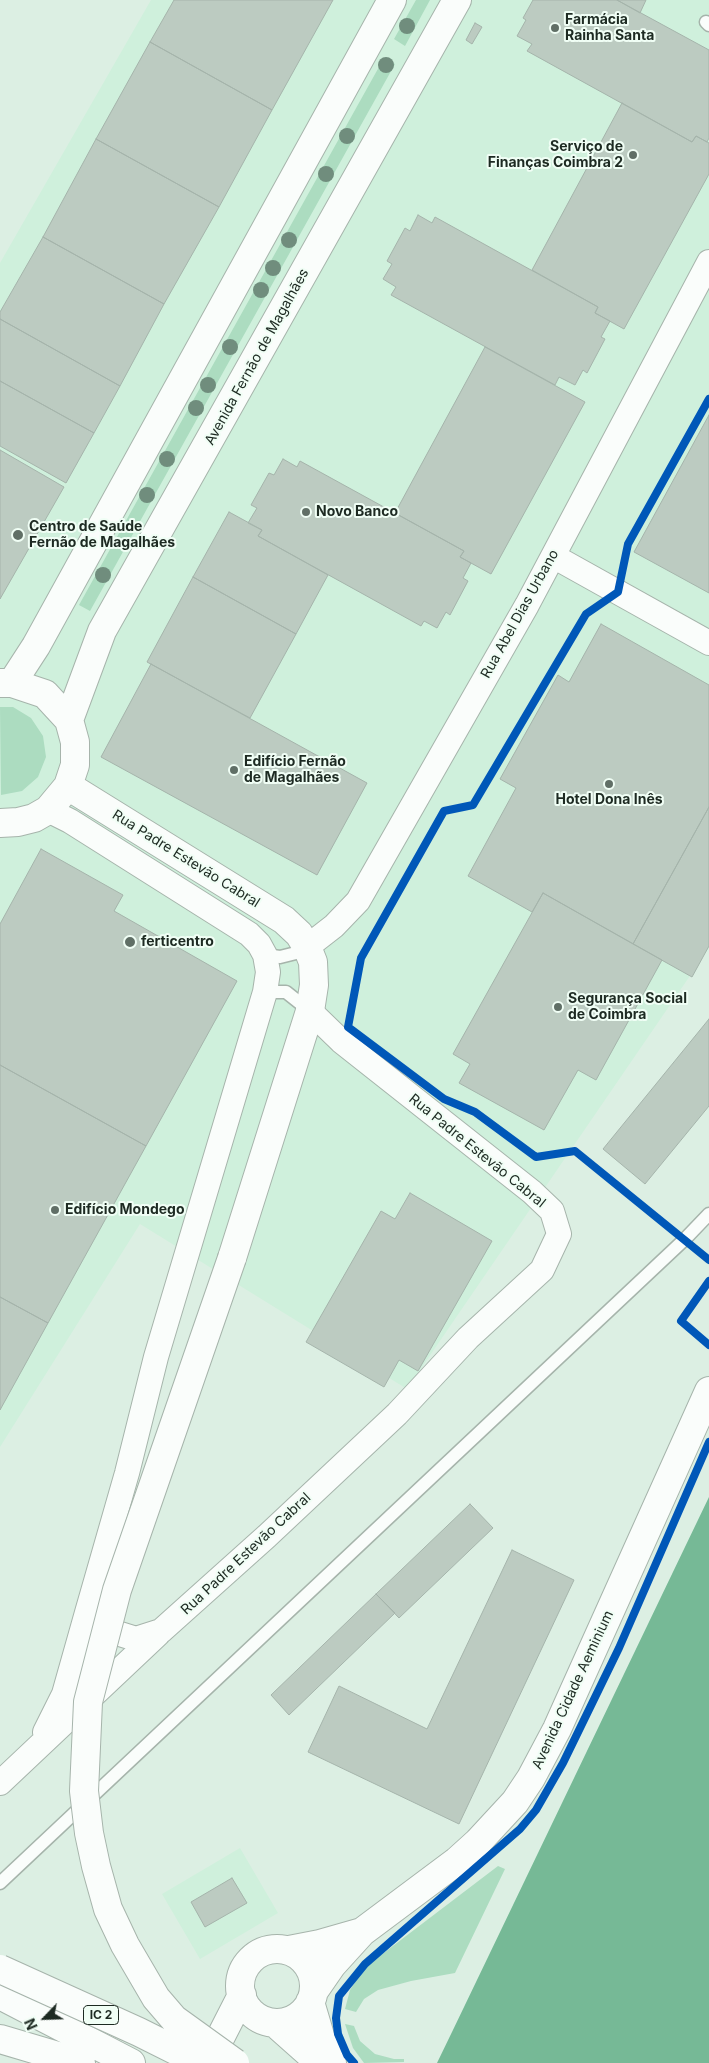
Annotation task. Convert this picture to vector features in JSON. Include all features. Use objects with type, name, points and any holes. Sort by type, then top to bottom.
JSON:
[{"type":"main road","points":[[0,823],[18,822],[34,818],[48,810],[68,786],[75,765],[75,742],[69,720],[45,694],[6,683],[36,646],[392,0]]},
{"type":"main road","name":"Avenida Fernão de Magalhães","points":[[69,720],[102,631],[457,0]]},
{"type":"main road","name":"Rua Padre Estevão Cabral","points":[[68,786],[284,920],[298,934],[307,947],[313,962],[314,977],[310,1011]]},
{"type":"main road","points":[[213,2058],[174,2019],[152,1992],[125,1946],[108,1909],[89,1833],[84,1791],[88,1702],[116,1590],[232,1258],[310,1011]]},
{"type":"main road","name":"Avenida Cidade Aeminium","points":[[362,1932],[457,1861],[478,1842],[515,1802],[531,1778],[557,1728],[709,1392]]},
{"type":"main road","points":[[213,2058],[271,2022],[294,2019],[303,2012],[332,1965],[362,1932]]},
{"type":"main road","points":[[320,2063],[271,2022],[251,2011],[242,1995],[240,1982],[244,1969],[252,1958],[263,1951],[276,1948],[289,1950],[320,1944],[362,1932]]},
{"type":"main road","points":[[289,1950],[300,1956],[309,1966],[314,1978],[312,1997],[321,2039],[332,2063]]},
{"type":"main road","name":"IC 2","points":[[0,1969],[139,2032],[213,2058]]},
{"type":"main road","name":"IC 2","points":[[0,1995],[131,2063]]},
{"type":"main road","points":[[213,2058],[242,1995]]},
{"type":"main road","points":[[0,2039],[81,2063]]},
{"type":"street","name":"Rua Abel Dias Urbano","points":[[307,947],[334,926],[358,902],[527,605],[709,262]]},
{"type":"street","points":[[553,556],[709,642]]},
{"type":"street","points":[[39,1745],[64,1694],[128,1473],[156,1357],[265,992],[268,972],[265,955],[259,944],[249,934],[70,821],[48,810]]},
{"type":"street","name":"Rua Padre Estevão Cabral","points":[[88,1609],[104,1629],[136,1639],[161,1631],[267,1536],[397,1414],[468,1338],[542,1270],[559,1234],[552,1212],[532,1192],[340,1041],[310,1011]]},
{"type":"street","points":[[0,1783],[161,1631]]},
{"type":"lane","points":[[265,955],[280,957],[296,953],[307,947]]},
{"type":"lane","points":[[265,992],[286,992],[310,1011]]},
{"type":"lane","points":[[0,1883],[678,1246],[709,1214]]},
{"type":"shaded area","points":[[151,0],[709,0],[709,948],[407,1389],[140,1224],[0,1447],[0,263]]},
{"type":"shaded area","points":[[416,0],[430,0],[405,46],[394,39]]},
{"type":"shaded area","points":[[384,58],[395,64],[90,611],[79,605]]},
{"type":"shaded area","points":[[0,707],[13,707],[31,718],[43,736],[46,757],[38,777],[22,791],[1,795]]},
{"type":"shaded area","points":[[709,1497],[709,2063],[437,2063],[452,2032]]},
{"type":"shaded area","points":[[240,1848],[278,1913],[200,1959],[162,1894]]},
{"type":"shaded area","points":[[498,1866],[505,1869],[455,1973],[411,1981],[378,1990],[364,1999],[356,2012],[345,2009],[350,1990],[364,1968]]},
{"type":"shaded area","points":[[345,2024],[354,2026],[360,2041],[375,2054],[394,2059],[404,2059],[404,2062],[364,2063],[353,2048]]},
{"type":"building","points":[[174,0],[333,0],[272,110],[150,42]]},
{"type":"building","points":[[533,0],[617,0],[709,50],[709,138],[707,142],[696,136],[692,142],[527,51],[532,44],[517,36],[526,20],[523,18]]},
{"type":"building","points":[[617,0],[646,0],[640,13]]},
{"type":"building","points":[[475,23],[482,27],[472,44],[466,40]]},
{"type":"building","points":[[150,42],[272,110],[219,207],[96,139]]},
{"type":"building","points":[[622,103],[692,142],[696,136],[709,143],[709,174],[624,329],[595,313],[598,307],[532,270]]},
{"type":"building","points":[[96,139],[219,207],[164,304],[43,237]]},
{"type":"building","points":[[418,215],[432,223],[435,217],[598,307],[595,313],[610,321],[601,337],[605,339],[587,373],[583,370],[575,385],[559,377],[555,385],[391,295],[396,287],[383,279],[392,264],[387,261],[405,228],[410,231]]},
{"type":"building","points":[[43,237],[164,304],[120,386],[0,319],[0,312]]},
{"type":"building","points":[[0,319],[120,386],[94,433],[0,381]]},
{"type":"building","points":[[485,347],[585,402],[491,574],[460,557],[464,551],[395,513]]},
{"type":"building","points":[[0,381],[94,433],[66,483],[0,446]]},
{"type":"building","points":[[709,415],[709,593],[634,552]]},
{"type":"building","name":"Centro de Saúde Fernão de Magalhães","points":[[0,450],[64,487],[0,599]]},
{"type":"building","points":[[283,459],[297,467],[300,461],[464,551],[460,557],[471,563],[463,578],[468,581],[450,615],[446,612],[437,628],[424,621],[421,626],[258,536],[262,530],[248,523],[257,508],[251,505],[269,473],[274,475]]},
{"type":"building","points":[[229,512],[262,530],[258,536],[328,575],[296,634],[193,577]]},
{"type":"building","points":[[193,577],[296,634],[250,718],[147,662]]},
{"type":"building","name":"Hotel Dona Inês","points":[[601,624],[709,685],[709,807],[633,944],[543,893],[532,912],[468,876],[516,788],[500,779],[558,675],[569,682]]},
{"type":"building","name":"Edifício Fernão de Magalhães","points":[[151,664],[367,783],[317,875],[101,757]]},
{"type":"building","points":[[709,807],[709,946],[692,977],[633,944]]},
{"type":"building","points":[[41,849],[123,895],[114,911],[237,981],[146,1146],[0,1065],[0,924]]},
{"type":"building","name":"Segurança Social de Coimbra","points":[[543,893],[662,960],[596,1080],[578,1070],[544,1130],[459,1083],[470,1064],[453,1054]]},
{"type":"building","points":[[709,1019],[709,1106],[645,1184],[603,1149]]},
{"type":"building","name":"Edifício Mondego","points":[[0,1065],[146,1146],[48,1323],[0,1297]]},
{"type":"building","points":[[410,1193],[492,1241],[418,1371],[399,1360],[384,1387],[306,1342],[381,1211],[395,1219]]},
{"type":"building","points":[[0,1297],[48,1323],[0,1410]]},
{"type":"building","points":[[470,1504],[493,1528],[399,1618],[376,1594]]},
{"type":"building","points":[[512,1550],[574,1580],[459,1824],[308,1752],[339,1686],[427,1729]]},
{"type":"building","points":[[376,1594],[395,1613],[289,1715],[271,1695]]},
{"type":"building","points":[[232,1878],[247,1903],[205,1927],[191,1902]]},
{"type":"cycle path","points":[[709,399],[628,544],[618,592],[586,614],[473,805],[444,811],[361,958],[348,1027],[444,1099],[475,1112],[536,1157],[575,1151],[709,1260]]},
{"type":"cycle path","points":[[709,1281],[681,1321],[709,1345]]},
{"type":"cycle path","points":[[354,2063],[347,2055],[338,2034],[336,2018],[339,1996],[365,1964],[520,1829],[536,1810],[563,1763],[619,1648],[709,1442]]},
{"type":"place","name":"Farmácia Rainha Santa","points":[[555,28]]},
{"type":"place","name":"Serviço de Finanças Coimbra 2","points":[[633,155]]},
{"type":"place","name":"Novo Banco","points":[[306,512]]},
{"type":"place","name":"Centro de Saúde Fernão de Magalhães","points":[[18,535]]},
{"type":"place","name":"Edifício Fernão de Magalhães","points":[[234,770]]},
{"type":"place","name":"Hotel Dona Inês","points":[[609,784]]},
{"type":"place","name":"ferticentro","points":[[130,942]]},
{"type":"place","name":"Segurança Social de Coimbra","points":[[558,1007]]},
{"type":"place","name":"Edifício Mondego","points":[[55,1210]]}]
